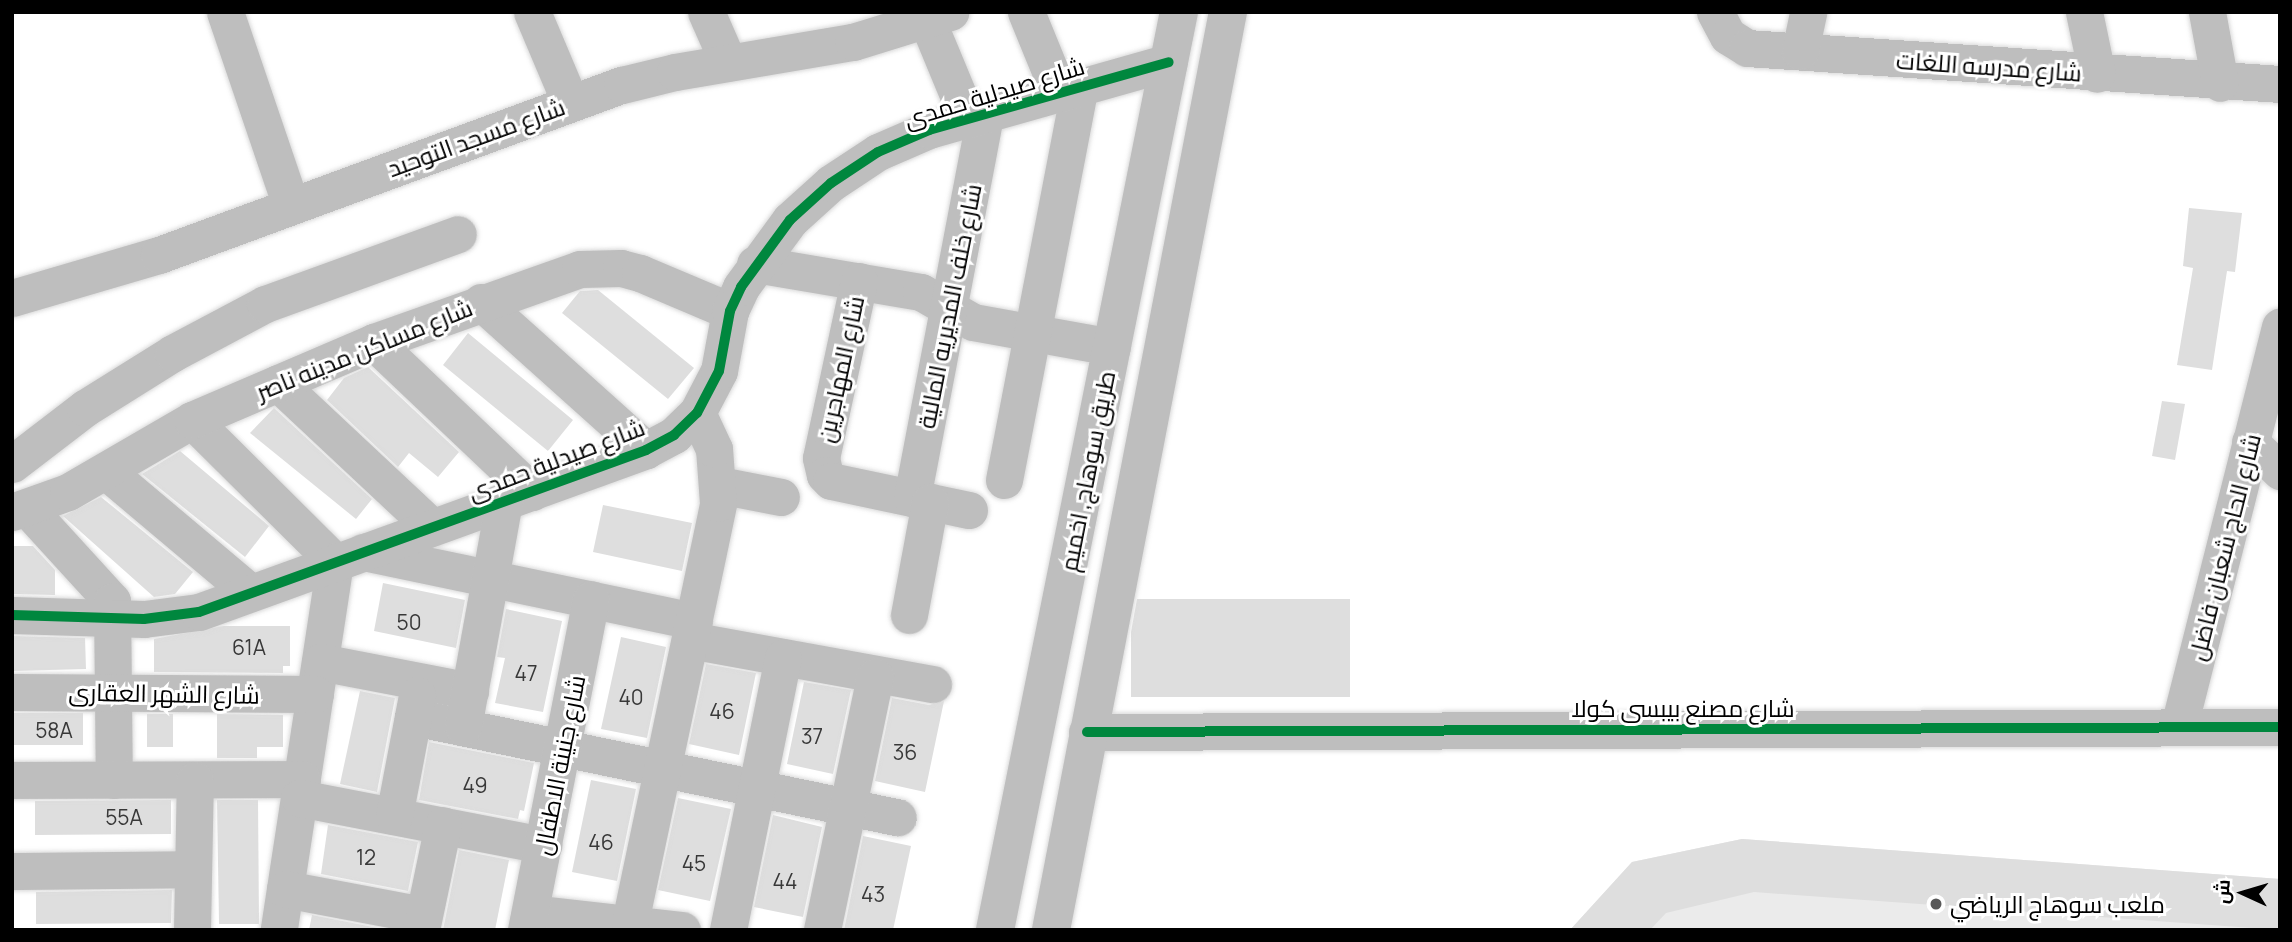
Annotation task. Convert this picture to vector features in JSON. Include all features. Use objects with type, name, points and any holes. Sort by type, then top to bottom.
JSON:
[{"type":"main road","name":"طريق سوهاج, اخميم","points":[[995,930],[1179,12]]},
{"type":"main road","name":"طريق سوهاج, اخميم","points":[[1051,930],[1087,732],[1228,12]]},
{"type":"street","points":[[225,12],[291,206]]},
{"type":"street","points":[[532,12],[570,102]]},
{"type":"street","points":[[706,12],[728,62]]},
{"type":"street","points":[[1004,480],[1033,333],[1070,90],[1026,12]]},
{"type":"street","name":"شارع مدرسه اللغات","points":[[1715,12],[1728,36],[1747,48],[2220,83],[2280,84]]},
{"type":"street","points":[[1800,51],[1808,12]]},
{"type":"street","points":[[2084,12],[2097,74]]},
{"type":"street","points":[[2207,12],[2220,83]]},
{"type":"street","points":[[938,16],[977,116]]},
{"type":"street","name":"شارع مسجد التوحيد","points":[[12,298],[159,255],[570,102],[674,72],[728,62],[847,27],[938,16]]},
{"type":"street","name":"شارع صيدلية حمدى","points":[[12,615],[172,618],[251,593],[646,450],[674,435],[697,413],[719,371],[730,312],[755,264],[790,220],[831,183],[878,152],[977,116],[1169,62]]},
{"type":"street","name":"شارع خلف المديريه المالية","points":[[909,615],[921,500],[977,116]]},
{"type":"street","points":[[12,464],[85,408],[173,353],[265,304],[458,234]]},
{"type":"street","points":[[755,264],[921,292],[973,322],[1112,347]]},
{"type":"street","name":"شارع مساكن مدينه ناصر","points":[[20,510],[106,471],[192,420],[374,342],[481,302],[600,266],[640,273],[730,312]]},
{"type":"street","name":"شارع المهاجرين","points":[[859,281],[821,467],[831,481],[969,510]]},
{"type":"street","points":[[481,302],[646,450]]},
{"type":"street","points":[[374,342],[518,497],[490,580],[463,727]]},
{"type":"street","name":"شارع الحاج شعبان فاضل","points":[[2179,726],[2250,442],[2277,346]]},
{"type":"street","points":[[278,383],[432,527]]},
{"type":"street","points":[[630,922],[692,630],[719,485],[714,449],[697,413]]},
{"type":"street","points":[[192,420],[349,557],[591,600],[783,657],[875,676],[933,684]]},
{"type":"street","points":[[2250,442],[2280,471]]},
{"type":"street","points":[[106,471],[251,593]]},
{"type":"street","points":[[719,485],[781,497]]},
{"type":"street","points":[[20,510],[104,590],[115,618],[114,780]]},
{"type":"street","points":[[279,930],[318,678],[349,557]]},
{"type":"street","name":"شارع جنينة الاطفال","points":[[528,921],[591,600]]},
{"type":"street","points":[[728,930],[783,657]]},
{"type":"street","points":[[822,930],[875,676]]},
{"type":"street","name":"شارع الشهر العقارى","points":[[12,692],[116,693],[318,678],[420,680],[470,691]]},
{"type":"street","points":[[394,816],[420,680]]},
{"type":"street","points":[[413,717],[898,817]]},
{"type":"street","name":"شارع مصنع بيبسى كولا","points":[[1087,732],[2280,727]]},
{"type":"street","points":[[12,780],[195,780],[301,789],[394,816],[544,845]]},
{"type":"street","points":[[192,930],[195,780]]},
{"type":"street","points":[[285,889],[422,923],[443,825]]},
{"type":"street","points":[[12,871],[193,869]]},
{"type":"street","points":[[528,921],[630,922],[682,930]]},
{"type":"shaded area","name":"ملعب سوهاج الرياضي","points":[[1742,839],[2280,879],[2280,930],[1570,930],[1632,862]]},
{"type":"building","points":[[2189,208],[2242,213],[2235,272],[2227,271],[2212,370],[2177,365],[2193,268],[2183,266]]},
{"type":"building","points":[[598,290],[694,368],[668,399],[562,313],[580,291]]},
{"type":"building","points":[[468,333],[573,420],[548,451],[443,365]]},
{"type":"building","points":[[368,367],[459,452],[438,477],[409,453],[398,467],[327,400],[344,378]]},
{"type":"building","points":[[2162,401],[2185,404],[2175,460],[2152,456]]},
{"type":"building","points":[[274,408],[372,499],[356,519],[250,433]]},
{"type":"building","points":[[180,451],[269,526],[245,557],[142,474]]},
{"type":"building","points":[[101,497],[193,572],[175,594],[154,597],[63,516]]},
{"type":"building","points":[[603,505],[692,523],[682,571],[593,552]]},
{"type":"building","points":[[12,546],[33,546],[55,570],[55,595],[12,594]]},
{"type":"building","points":[[383,583],[465,600],[456,648],[374,631]]},
{"type":"building","points":[[1137,599],[1350,599],[1350,697],[1131,697],[1131,632]]},
{"type":"building","points":[[506,609],[562,621],[543,712],[495,703],[505,658],[497,657]]},
{"type":"building","points":[[223,626],[290,626],[290,666],[283,666],[283,673],[154,672],[154,639]]},
{"type":"building","points":[[12,636],[85,638],[86,669],[12,671]]},
{"type":"building","points":[[621,637],[666,647],[647,738],[601,729]]},
{"type":"building","points":[[706,664],[756,673],[739,755],[689,744]]},
{"type":"building","points":[[804,682],[851,690],[833,774],[787,764]]},
{"type":"building","points":[[360,691],[395,698],[377,792],[340,784]]},
{"type":"building","points":[[892,698],[929,705],[944,701],[925,792],[875,781]]},
{"type":"building","points":[[12,713],[83,713],[83,745],[12,745]]},
{"type":"building","points":[[147,714],[173,714],[173,747],[147,747]]},
{"type":"building","points":[[217,714],[283,715],[283,747],[257,747],[257,758],[217,758]]},
{"type":"building","points":[[429,742],[534,763],[524,811],[520,810],[518,819],[419,800]]},
{"type":"building","points":[[591,780],[636,789],[617,881],[572,872]]},
{"type":"building","points":[[678,798],[731,809],[710,901],[658,890]]},
{"type":"building","points":[[171,800],[171,834],[35,835],[35,801]]},
{"type":"building","points":[[217,800],[258,800],[259,924],[219,924]]},
{"type":"building","points":[[773,815],[822,827],[803,917],[754,907]]},
{"type":"building","points":[[328,825],[418,842],[408,891],[321,874]]},
{"type":"building","points":[[863,836],[911,846],[893,930],[844,930]]},
{"type":"building","name":"ملعب سوهاج الرياضي","points":[[1742,839],[2280,879],[2280,930],[1754,892],[1666,913],[1650,930],[1570,930],[1632,862]]},
{"type":"building","points":[[459,850],[509,860],[495,930],[443,930]]},
{"type":"building","points":[[172,890],[171,923],[36,924],[36,892]]},
{"type":"building","points":[[312,915],[388,930],[309,930]]},
{"type":"cycle path","points":[[12,615],[144,619],[199,612],[646,450],[674,435],[697,413],[719,371],[730,311],[741,287],[790,220],[831,183],[878,152],[929,130],[1169,62]]},
{"type":"cycle path","points":[[1087,732],[2280,727]]},
{"type":"place","name":"ملعب سوهاج الرياضي","points":[[1936,904]]}]
